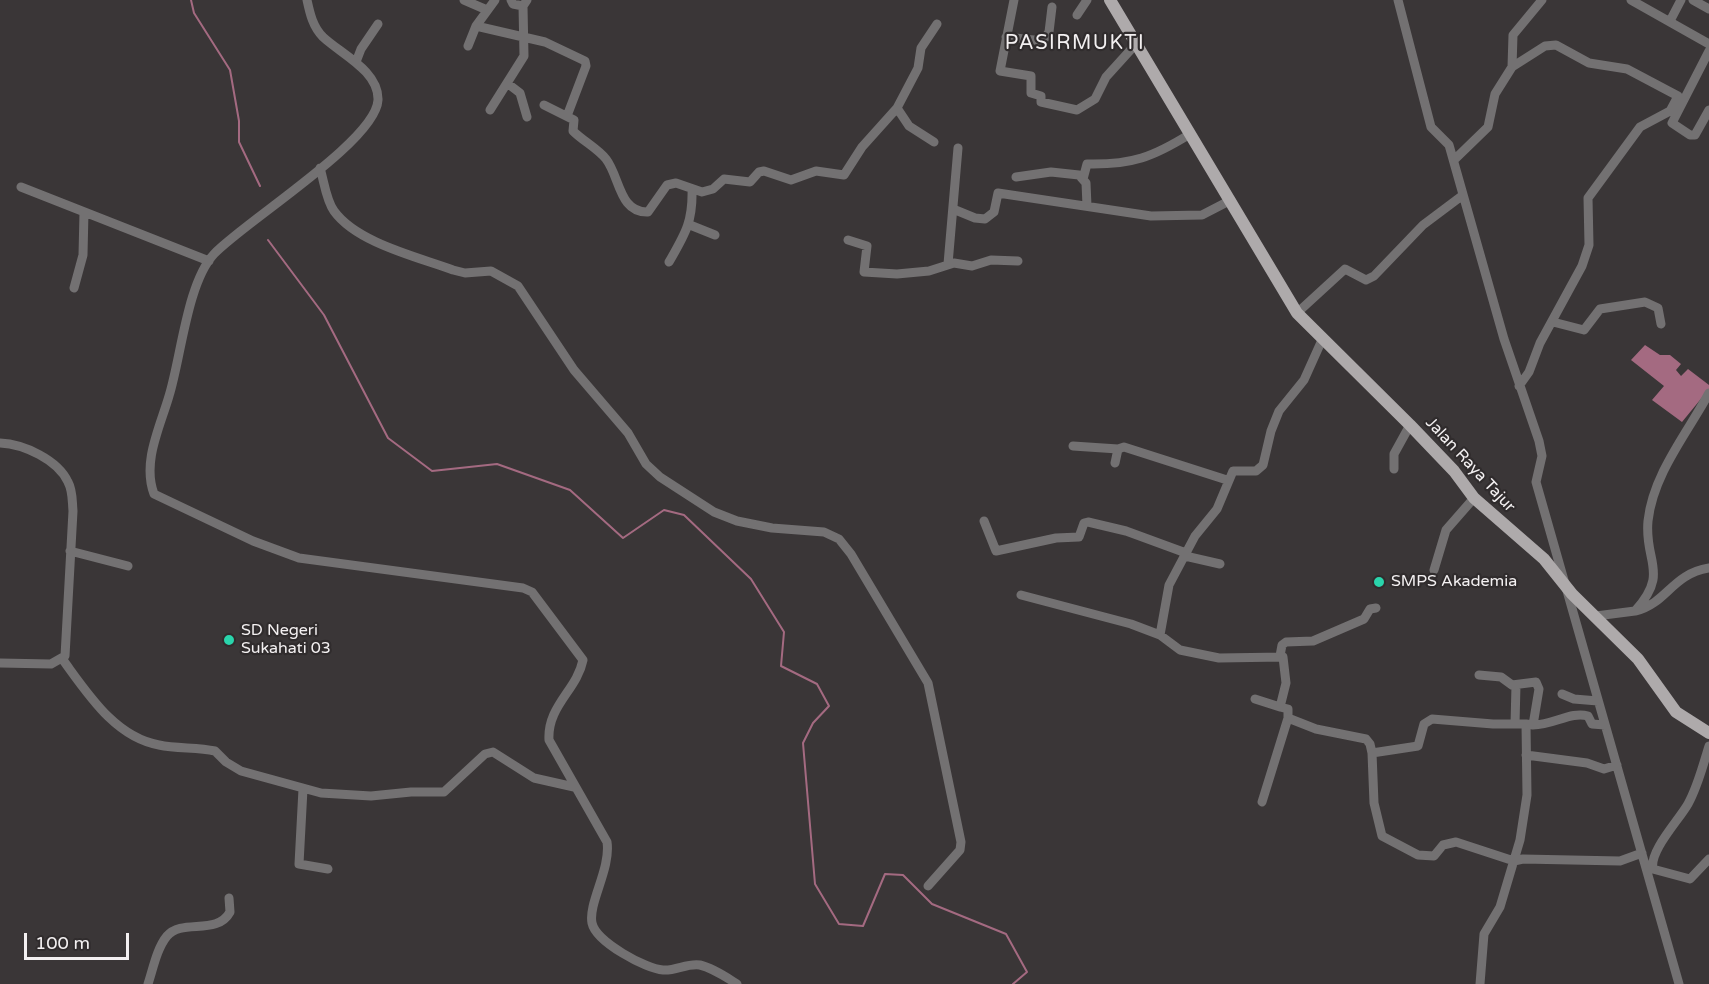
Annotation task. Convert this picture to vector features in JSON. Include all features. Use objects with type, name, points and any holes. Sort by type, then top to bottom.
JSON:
[{"type":"main road","name":"Jalan Raya Tajur","points":[[1110,0],[1297,313],[1410,425],[1454,471],[1474,498],[1544,559],[1566,586],[1638,659],[1676,712],[1709,733]]},
{"type":"street","points":[[307,0],[316,28],[356,62],[375,87],[378,98],[375,111],[368,126],[279,204],[214,254],[209,261],[193,297],[179,363],[153,447],[150,479],[154,494],[243,536],[299,558],[523,588],[532,592],[583,660],[579,674],[553,712],[549,740],[574,788],[607,842],[608,858],[592,911],[595,930],[608,944],[652,969],[666,971],[688,965],[704,966],[737,984]]},
{"type":"street","points":[[464,0],[487,10]]},
{"type":"street","points":[[468,46],[476,26],[495,0]]},
{"type":"street","points":[[490,110],[524,56],[525,3],[513,4],[510,0]]},
{"type":"street","points":[[1014,0],[1000,71],[1031,76],[1031,93],[1041,96],[1041,102],[1077,110],[1095,99],[1106,77],[1135,45]]},
{"type":"street","points":[[1077,15],[1087,0]]},
{"type":"street","points":[[1398,0],[1431,127],[1447,141],[1454,160],[1519,386],[1541,453],[1536,482],[1642,853],[1650,868],[1679,984]]},
{"type":"street","points":[[1512,67],[1513,35],[1542,0]]},
{"type":"street","points":[[1631,0],[1709,44]]},
{"type":"street","points":[[1670,21],[1681,0]]},
{"type":"street","points":[[1693,0],[1709,9]]},
{"type":"street","points":[[1006,37],[1043,41],[1049,32],[1052,7]]},
{"type":"street","points":[[356,62],[365,41],[378,24]]},
{"type":"street","points":[[544,105],[575,121],[573,132],[607,160],[627,204],[639,213],[648,212],[667,185],[676,183],[692,189],[708,191],[724,179],[747,183],[764,171],[791,180],[816,171],[844,175],[862,147],[897,108],[918,68],[921,48],[937,24]]},
{"type":"street","points":[[476,26],[545,42],[586,62],[567,116]]},
{"type":"street","points":[[1454,160],[1488,127],[1495,94],[1512,67],[1545,46],[1556,45],[1589,63],[1627,69],[1678,96],[1670,111],[1641,126],[1588,198],[1586,208],[1589,236],[1586,256],[1540,343],[1529,372],[1519,386]]},
{"type":"street","points":[[1709,51],[1672,123],[1695,135],[1709,110]]},
{"type":"street","points":[[507,83],[520,93],[527,117]]},
{"type":"street","points":[[897,108],[909,126],[934,142]]},
{"type":"street","points":[[1086,206],[1083,179],[1087,164],[1118,165],[1141,160],[1154,151],[1164,151],[1190,134]]},
{"type":"street","points":[[948,264],[958,148]]},
{"type":"street","points":[[320,168],[333,210],[348,226],[366,237],[453,270],[465,273],[491,271],[518,285],[574,370],[628,433],[646,464],[660,477],[714,512],[737,521],[772,528],[824,532],[839,539],[851,554],[928,683],[961,842],[960,850],[927,886]]},
{"type":"street","points":[[1016,177],[1061,172],[1079,175],[1083,179]]},
{"type":"street","points":[[21,187],[209,261]]},
{"type":"street","points":[[669,262],[690,225],[693,211],[692,189]]},
{"type":"street","points":[[953,209],[975,218],[985,219],[994,212],[998,193],[1141,215],[1194,216],[1210,213],[1231,200]]},
{"type":"street","points":[[1297,313],[1345,269],[1366,280],[1374,276],[1423,225],[1463,195]]},
{"type":"street","points":[[74,288],[83,256],[86,231],[84,212]]},
{"type":"street","points":[[690,225],[715,235]]},
{"type":"street","points":[[848,240],[867,246],[864,272],[897,274],[929,271],[954,262],[972,266],[991,260],[1018,261]]},
{"type":"street","points":[[1553,322],[1584,330],[1600,309],[1645,302],[1658,308],[1661,324]]},
{"type":"street","points":[[1160,635],[1166,592],[1186,554],[1201,528],[1217,509],[1227,480],[1233,471],[1256,471],[1263,465],[1270,432],[1279,411],[1304,380],[1322,340]]},
{"type":"street","points":[[1635,611],[1649,594],[1655,572],[1648,533],[1651,508],[1679,444],[1709,393]]},
{"type":"street","points":[[1394,469],[1394,454],[1410,425]]},
{"type":"street","points":[[0,443],[22,447],[34,453],[58,469],[67,479],[72,491],[73,511],[68,636],[63,660],[102,710],[135,736],[156,745],[215,751],[226,762],[241,771],[321,793],[371,796],[411,792],[444,792],[485,754],[493,752],[534,778],[574,788]]},
{"type":"street","points":[[1073,446],[1134,449],[1227,480]]},
{"type":"street","points":[[1115,463],[1118,449]]},
{"type":"street","points":[[1434,570],[1446,530],[1474,498]]},
{"type":"street","points":[[984,521],[996,551],[1056,538],[1079,537],[1084,523],[1088,522],[1126,531],[1186,554],[1220,564]]},
{"type":"street","points":[[70,551],[128,566]]},
{"type":"street","points":[[1596,616],[1635,611],[1654,604],[1690,572],[1709,568]]},
{"type":"street","points":[[1021,595],[1067,605],[1160,635],[1180,650],[1219,658],[1280,656],[1285,660],[1286,683],[1280,707]]},
{"type":"street","points":[[1280,656],[1282,645],[1286,642],[1312,642],[1364,619],[1370,609],[1376,608]]},
{"type":"street","points":[[0,663],[39,665],[63,660]]},
{"type":"street","points":[[1479,675],[1501,677],[1516,685],[1538,684],[1526,755],[1527,795],[1514,861],[1500,907],[1484,934],[1480,984]]},
{"type":"street","points":[[1515,724],[1516,685]]},
{"type":"street","points":[[1562,694],[1574,699],[1598,701]]},
{"type":"street","points":[[1255,699],[1288,709],[1288,718],[1262,802]]},
{"type":"street","points":[[1372,753],[1418,746],[1424,724],[1429,719],[1549,725],[1577,714],[1588,716],[1592,724],[1605,725]]},
{"type":"street","points":[[1288,718],[1316,729],[1366,739],[1372,753],[1374,804],[1382,836],[1418,855],[1434,856],[1443,845],[1456,842],[1514,861],[1523,859],[1620,861],[1642,853]]},
{"type":"street","points":[[1650,868],[1663,840],[1691,798],[1709,746]]},
{"type":"street","points":[[1526,755],[1587,764],[1604,769],[1617,765]]},
{"type":"street","points":[[303,789],[299,864],[328,869]]},
{"type":"street","points":[[1650,868],[1690,879],[1709,859]]},
{"type":"street","points":[[148,984],[162,944],[170,933],[218,922],[230,912],[229,898]]},
{"type":"shaded area","points":[[1645,345],[1660,355],[1670,355],[1681,364],[1676,370],[1681,376],[1688,369],[1709,385],[1709,389],[1682,422],[1652,400],[1664,386],[1631,360]]},
{"type":"waterway","points":[[191,0],[194,13],[230,70],[239,121],[239,142],[260,186]]},
{"type":"waterway","points":[[268,240],[324,315],[388,438],[432,471],[497,464],[570,490],[623,538],[664,510],[684,515],[751,579],[784,632],[781,666],[817,684],[829,706],[813,723],[803,743],[815,884],[839,924],[863,926],[885,874],[903,875],[932,904],[1006,934],[1027,972],[1013,984]]},
{"type":"place","name":"SMPS Akademia","points":[[1379,582]]},
{"type":"place","name":"SD Negeri Sukahati 03","points":[[229,640]]},
{"type":"district","name":"PASIRMUKTI","points":[[1075,44]]}]
